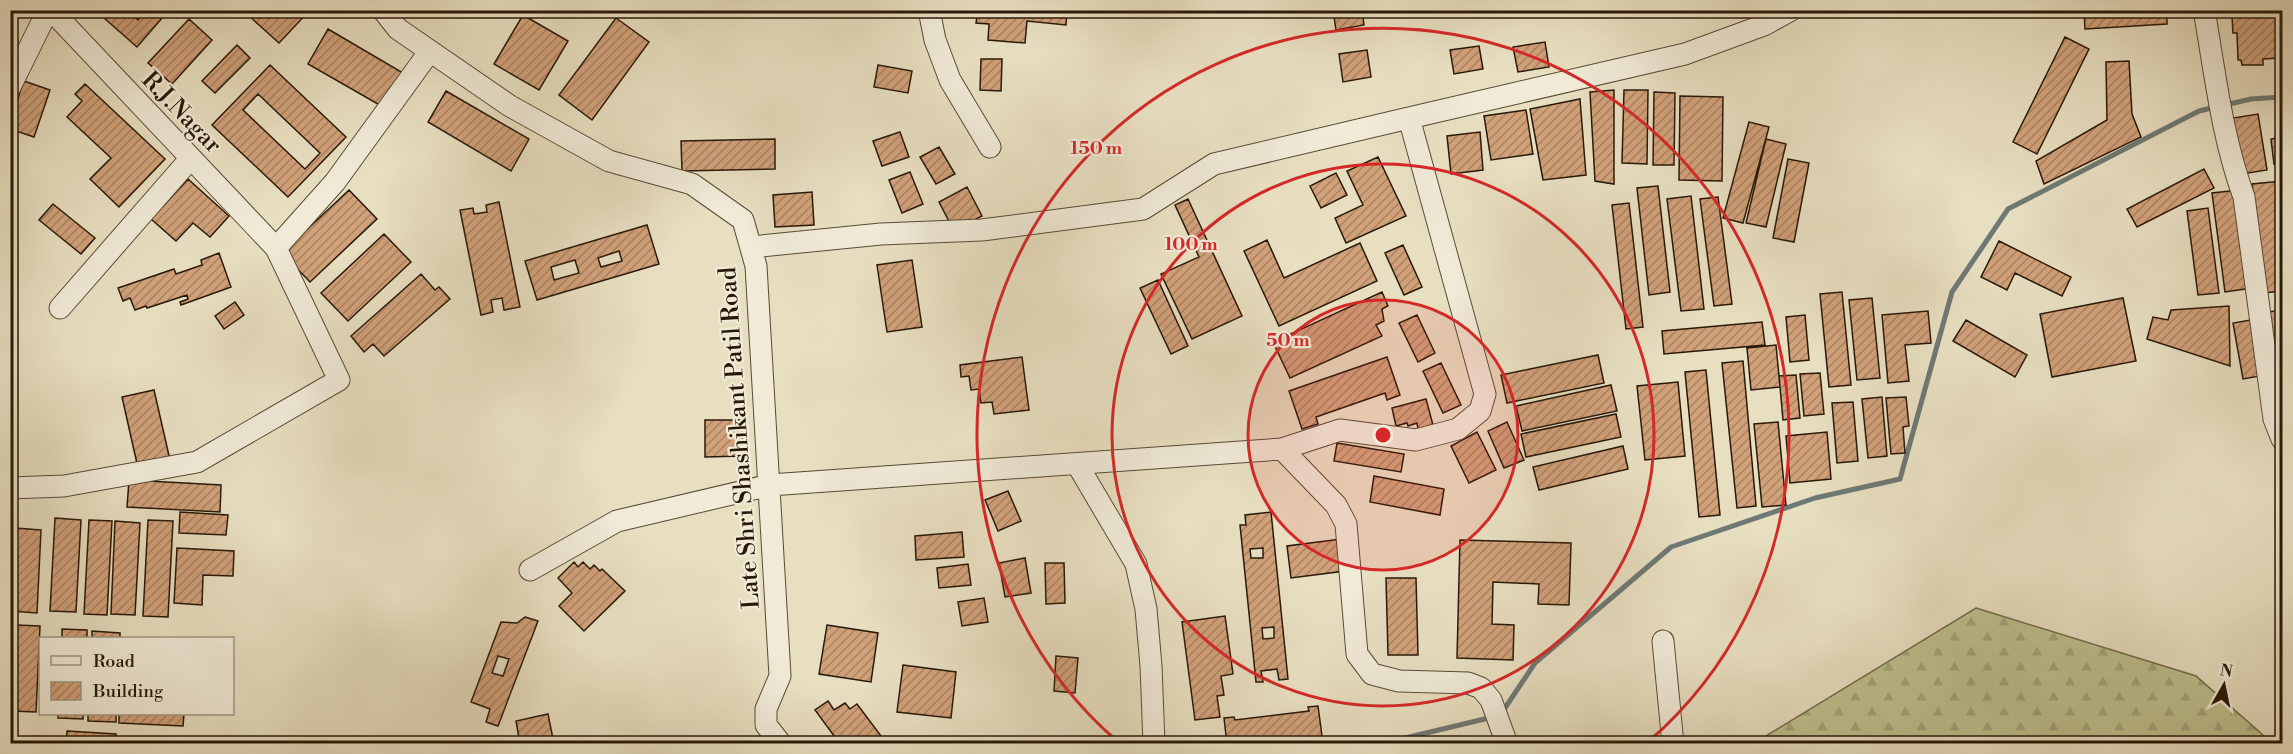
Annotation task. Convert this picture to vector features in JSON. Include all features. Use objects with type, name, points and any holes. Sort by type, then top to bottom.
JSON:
[{"type":"street","points":[[10,87],[49,10]]},
{"type":"street","name":"R.J.Nagar","points":[[10,488],[64,486],[197,462],[339,380],[276,248],[49,10]]},
{"type":"street","name":"Late Shri Shashikant Patil Road","points":[[383,10],[398,29],[510,106],[609,161],[692,184],[743,219],[756,266],[780,676],[766,710],[766,725],[781,744]]},
{"type":"street","points":[[929,10],[935,40],[950,80],[990,147]]},
{"type":"street","points":[[751,247],[881,234],[982,230],[1143,209],[1214,164],[1685,54],[1764,26],[1791,10]]},
{"type":"street","points":[[2204,10],[2219,98],[2236,176],[2244,197],[2274,419],[2283,439]]},
{"type":"street","points":[[276,248],[335,182],[430,51]]},
{"type":"street","points":[[530,570],[617,521],[770,485],[1282,449],[1340,430],[1416,440],[1458,429],[1480,411],[1485,394],[1409,118]]},
{"type":"street","points":[[60,308],[191,159]]},
{"type":"street","points":[[1282,449],[1336,505],[1346,524],[1357,654],[1372,674],[1399,681],[1468,683],[1481,688],[1491,700],[1507,744]]},
{"type":"street","points":[[1077,464],[1136,564],[1146,609],[1154,744]]},
{"type":"street","points":[[1663,641],[1673,744]]},
{"type":"green space","points":[[1976,608],[2196,676],[2272,743],[1761,743],[1761,739]]},
{"type":"building","points":[[10,10],[24,10],[11,24],[10,24]]},
{"type":"building","points":[[95,10],[127,10],[138,20],[146,10],[169,10],[137,47]]},
{"type":"building","points":[[252,10],[310,10],[279,43],[248,15]]},
{"type":"building","points":[[978,10],[1067,10],[1066,25],[1027,21],[1025,43],[988,40],[989,24],[976,23]]},
{"type":"building","points":[[1333,10],[1362,10],[1364,25],[1336,30]]},
{"type":"building","points":[[2084,10],[2167,10],[2167,24],[2085,29]]},
{"type":"building","points":[[2225,10],[2279,10],[2280,58],[2263,59],[2263,65],[2242,65],[2241,60],[2238,60],[2237,33],[2233,33],[2232,17],[2225,17]]},
{"type":"building","points":[[523,15],[568,41],[539,90],[494,64]]},
{"type":"building","points":[[616,18],[649,42],[592,120],[559,95]]},
{"type":"building","points":[[189,19],[212,40],[172,84],[148,63]]},
{"type":"building","points":[[328,29],[403,73],[383,107],[308,64]]},
{"type":"building","points":[[2065,37],[2089,49],[2037,154],[2013,142]]},
{"type":"building","points":[[1545,42],[1549,67],[1518,72],[1513,47]]},
{"type":"building","points":[[237,45],[250,58],[215,93],[202,81]]},
{"type":"building","points":[[1479,46],[1483,69],[1454,74],[1450,50]]},
{"type":"building","points":[[1367,50],[1371,77],[1343,82],[1339,54]]},
{"type":"building","points":[[981,59],[1002,59],[1001,91],[980,90]]},
{"type":"building","points":[[2129,61],[2132,114],[2141,137],[2044,184],[2036,161],[2107,120],[2106,62]]},
{"type":"building","points":[[270,65],[346,137],[288,197],[212,125]],"holes":[[[258,94],[320,153],[305,169],[243,110]]]},
{"type":"building","points":[[878,65],[912,71],[908,93],[874,87]]},
{"type":"building","points":[[24,81],[50,90],[34,137],[10,129],[10,120]]},
{"type":"building","points":[[85,84],[165,159],[119,207],[90,179],[111,158],[67,117],[82,101],[75,94]]},
{"type":"building","points":[[1614,90],[1614,184],[1595,181],[1590,92]]},
{"type":"building","points":[[1624,90],[1648,90],[1647,164],[1622,163]]},
{"type":"building","points":[[446,91],[529,139],[511,171],[428,122]]},
{"type":"building","points":[[1654,92],[1675,93],[1674,165],[1653,165]]},
{"type":"building","points":[[1680,96],[1723,97],[1722,181],[1679,180]]},
{"type":"building","points":[[1580,99],[1586,175],[1543,180],[1530,109]]},
{"type":"building","points":[[1526,110],[1533,154],[1491,160],[1484,116]]},
{"type":"building","points":[[2258,114],[2267,170],[2242,174],[2233,118]]},
{"type":"building","points":[[1749,122],[1769,127],[1743,223],[1723,218]]},
{"type":"building","points":[[900,132],[909,157],[882,166],[873,141]]},
{"type":"building","points":[[1480,132],[1483,170],[1451,174],[1447,136]]},
{"type":"building","points":[[2282,137],[2282,162],[2274,164],[2271,139]]},
{"type":"building","points":[[775,139],[775,169],[682,171],[681,141]]},
{"type":"building","points":[[1766,139],[1786,144],[1766,227],[1746,223]]},
{"type":"building","points":[[939,147],[955,174],[936,184],[920,157]]},
{"type":"building","points":[[1378,157],[1406,216],[1346,243],[1335,218],[1363,205],[1347,171]]},
{"type":"building","points":[[1788,159],[1809,163],[1794,242],[1773,238]]},
{"type":"building","points":[[2204,169],[2214,188],[2137,227],[2127,209]]},
{"type":"building","points":[[910,172],[923,204],[902,213],[889,180]]},
{"type":"building","points":[[1336,173],[1347,195],[1321,208],[1310,186]]},
{"type":"building","points":[[188,179],[229,216],[210,237],[193,223],[176,241],[151,219]]},
{"type":"building","points":[[2282,181],[2282,291],[2264,293],[2252,184]]},
{"type":"building","points":[[1658,186],[1670,292],[1649,295],[1637,188]]},
{"type":"building","points":[[967,187],[982,216],[954,231],[939,202]]},
{"type":"building","points":[[349,190],[377,219],[310,282],[282,253]]},
{"type":"building","points":[[2239,190],[2252,288],[2225,292],[2212,193]]},
{"type":"building","points":[[812,192],[814,225],[775,227],[773,195]]},
{"type":"building","points":[[1691,196],[1704,309],[1681,311],[1667,199]]},
{"type":"building","points":[[1718,197],[1732,304],[1714,306],[1700,199]]},
{"type":"building","points":[[1188,199],[1242,316],[1192,339],[1161,274],[1199,257],[1175,205]]},
{"type":"building","points":[[499,202],[520,307],[504,310],[502,298],[491,300],[493,312],[481,315],[460,210],[473,208],[474,214],[487,212],[486,205]]},
{"type":"building","points":[[1629,203],[1643,327],[1626,329],[1612,205]]},
{"type":"building","points":[[53,204],[95,238],[81,254],[39,220]]},
{"type":"building","points":[[2208,208],[2219,293],[2198,295],[2187,211]]},
{"type":"building","points":[[647,225],[659,264],[537,300],[525,261]],"holes":[[[619,251],[622,261],[601,267],[598,258]],[[575,260],[579,273],[554,280],[551,267]]]},
{"type":"building","points":[[384,234],[411,262],[348,321],[321,293]]},
{"type":"building","points":[[1267,240],[1284,278],[1360,243],[1377,281],[1279,326],[1244,251]]},
{"type":"building","points":[[1999,241],[2071,277],[2062,296],[2015,273],[2007,290],[1981,277]]},
{"type":"building","points":[[1403,245],[1422,287],[1404,295],[1385,253]]},
{"type":"building","points":[[219,253],[231,287],[181,305],[180,302],[188,299],[187,295],[135,310],[130,298],[123,301],[118,288],[174,269],[176,274],[202,265],[201,260]]},
{"type":"building","points":[[912,260],[922,327],[887,332],[877,265]]},
{"type":"building","points":[[421,274],[435,290],[439,287],[450,299],[384,356],[373,344],[364,352],[351,336]]},
{"type":"building","points":[[1158,280],[1188,346],[1171,354],[1140,288]]},
{"type":"building","points":[[1382,292],[1388,306],[1382,309],[1384,321],[1376,325],[1382,336],[1290,378],[1273,342]]},
{"type":"building","points":[[1842,292],[1851,385],[1829,387],[1820,294]]},
{"type":"building","points":[[1872,298],[1880,378],[1857,380],[1849,300]]},
{"type":"building","points":[[2123,298],[2136,361],[2052,377],[2040,314]]},
{"type":"building","points":[[235,302],[244,315],[224,329],[215,316]]},
{"type":"building","points":[[2229,306],[2230,366],[2147,339],[2153,317],[2168,320],[2171,310]]},
{"type":"building","points":[[2281,310],[2282,321],[2282,413],[2262,313]]},
{"type":"building","points":[[1928,311],[1931,343],[1905,345],[1909,381],[1888,383],[1882,315]]},
{"type":"building","points":[[1417,315],[1435,353],[1418,362],[1399,323]]},
{"type":"building","points":[[1805,315],[1809,360],[1790,362],[1786,317]]},
{"type":"building","points":[[2256,319],[2266,375],[2243,379],[2233,323]]},
{"type":"building","points":[[1966,320],[2027,355],[2015,377],[1953,341]]},
{"type":"building","points":[[1762,322],[1765,345],[1664,354],[1662,331]]},
{"type":"building","points":[[1776,345],[1780,387],[1751,390],[1747,348]]},
{"type":"building","points":[[1598,355],[1604,383],[1507,403],[1501,375]]},
{"type":"building","points":[[1022,357],[1029,410],[994,414],[992,402],[981,403],[979,389],[971,390],[969,376],[961,377],[960,365]]},
{"type":"building","points":[[1387,357],[1400,395],[1387,400],[1385,393],[1316,417],[1318,424],[1302,429],[1289,391]]},
{"type":"building","points":[[1743,361],[1756,506],[1737,508],[1722,363]]},
{"type":"building","points":[[1441,363],[1461,405],[1443,413],[1423,371]]},
{"type":"building","points":[[1706,370],[1720,515],[1699,517],[1685,372]]},
{"type":"building","points":[[1820,373],[1824,414],[1804,416],[1800,374]]},
{"type":"building","points":[[1796,375],[1800,418],[1783,420],[1779,376]]},
{"type":"building","points":[[1678,382],[1685,456],[1645,460],[1637,386]]},
{"type":"building","points":[[1611,385],[1617,411],[1522,431],[1516,406]]},
{"type":"building","points":[[154,390],[170,460],[138,468],[122,397]]},
{"type":"building","points":[[1882,397],[1887,456],[1868,458],[1862,399]]},
{"type":"building","points":[[1906,397],[1909,426],[1903,427],[1905,453],[1891,454],[1886,398]]},
{"type":"building","points":[[1426,399],[1433,425],[1418,429],[1417,423],[1396,426],[1392,408]]},
{"type":"building","points":[[1853,402],[1858,461],[1837,463],[1832,403]]},
{"type":"building","points":[[1616,414],[1621,437],[1526,457],[1521,434]]},
{"type":"building","points":[[705,420],[742,420],[743,456],[705,457]]},
{"type":"building","points":[[1507,422],[1524,460],[1504,468],[1488,431]]},
{"type":"building","points":[[1778,422],[1786,505],[1762,507],[1754,424]]},
{"type":"building","points":[[1477,432],[1496,470],[1469,483],[1451,446]]},
{"type":"building","points":[[1827,432],[1831,479],[1790,483],[1786,436]]},
{"type":"building","points":[[1337,443],[1404,454],[1401,472],[1334,461]]},
{"type":"building","points":[[1623,446],[1628,469],[1539,490],[1533,467]]},
{"type":"building","points":[[1374,476],[1444,489],[1440,515],[1370,502]]},
{"type":"building","points":[[129,480],[221,485],[220,512],[127,507]]},
{"type":"building","points":[[1008,491],[1021,521],[998,531],[985,500]]},
{"type":"building","points":[[180,512],[228,515],[226,535],[179,533]]},
{"type":"building","points":[[1271,512],[1288,679],[1279,680],[1277,669],[1261,671],[1263,682],[1256,682],[1240,525],[1246,525],[1245,515]],"holes":[[[1263,548],[1263,558],[1251,558],[1250,549]],[[1274,627],[1274,638],[1263,639],[1262,628]]]},
{"type":"building","points":[[55,518],[81,520],[76,612],[50,611]]},
{"type":"building","points":[[89,520],[112,521],[107,615],[84,614]]},
{"type":"building","points":[[148,520],[173,521],[168,617],[143,616]]},
{"type":"building","points":[[115,521],[140,523],[135,615],[111,614]]},
{"type":"building","points":[[15,528],[41,530],[37,613],[11,611]]},
{"type":"building","points":[[962,532],[964,557],[916,560],[915,536]]},
{"type":"building","points":[[1341,539],[1345,571],[1291,578],[1287,546]]},
{"type":"building","points":[[1460,540],[1571,543],[1569,605],[1538,604],[1539,584],[1493,582],[1492,624],[1514,625],[1513,660],[1457,658]]},
{"type":"building","points":[[177,548],[234,551],[233,576],[203,575],[202,605],[174,603]]},
{"type":"building","points":[[1025,558],[1031,593],[1005,597],[999,563]]},
{"type":"building","points":[[574,562],[578,567],[583,562],[590,569],[594,565],[600,571],[602,569],[625,591],[584,631],[559,606],[572,593],[558,578]]},
{"type":"building","points":[[1045,563],[1064,563],[1065,603],[1046,604]]},
{"type":"building","points":[[968,564],[971,585],[939,588],[937,568]]},
{"type":"building","points":[[1386,578],[1416,578],[1418,655],[1388,655]]},
{"type":"building","points":[[984,598],[988,622],[962,626],[958,602]]},
{"type":"building","points":[[1225,616],[1233,674],[1221,676],[1224,695],[1217,696],[1220,717],[1195,720],[1182,622]]},
{"type":"building","points":[[525,617],[538,621],[498,726],[486,722],[490,709],[471,702],[501,622],[517,623]],"holes":[[[498,656],[509,659],[503,676],[492,673]]]},
{"type":"building","points":[[16,625],[40,626],[36,712],[12,711]]},
{"type":"building","points":[[827,625],[878,633],[871,682],[819,674]]},
{"type":"building","points":[[62,629],[87,630],[87,637],[62,637]]},
{"type":"building","points":[[92,631],[120,633],[120,637],[92,637]]},
{"type":"building","points":[[1056,656],[1078,658],[1075,693],[1054,691]]},
{"type":"building","points":[[903,665],[956,672],[951,718],[897,712]]},
{"type":"building","points":[[828,701],[834,710],[845,703],[850,709],[857,704],[887,744],[867,744],[864,739],[858,744],[840,744],[815,710]]},
{"type":"building","points":[[1318,706],[1322,736],[1264,744],[1227,744],[1224,718],[1234,717],[1235,720],[1309,711],[1308,707]]},
{"type":"building","points":[[548,714],[554,744],[520,744],[516,721]]},
{"type":"building","points":[[58,715],[83,715],[83,719],[58,718]]},
{"type":"building","points":[[88,715],[116,715],[116,722],[88,721]]},
{"type":"building","points":[[119,715],[184,715],[183,726],[119,723]]},
{"type":"building","points":[[67,731],[116,734],[116,744],[66,744]]},
{"type":"building","points":[[35,736],[37,744],[18,744]]},
{"type":"building","points":[[132,740],[185,743],[185,744],[132,744]]},
{"type":"waterway","points":[[2225,105],[2251,99],[2282,97]]},
{"type":"waterway","points":[[1501,714],[1535,663],[1671,547],[1815,498],[1900,479],[1952,292],[2008,209],[2199,111],[2216,107]]},
{"type":"waterway","points":[[1380,744],[1493,717]]}]
